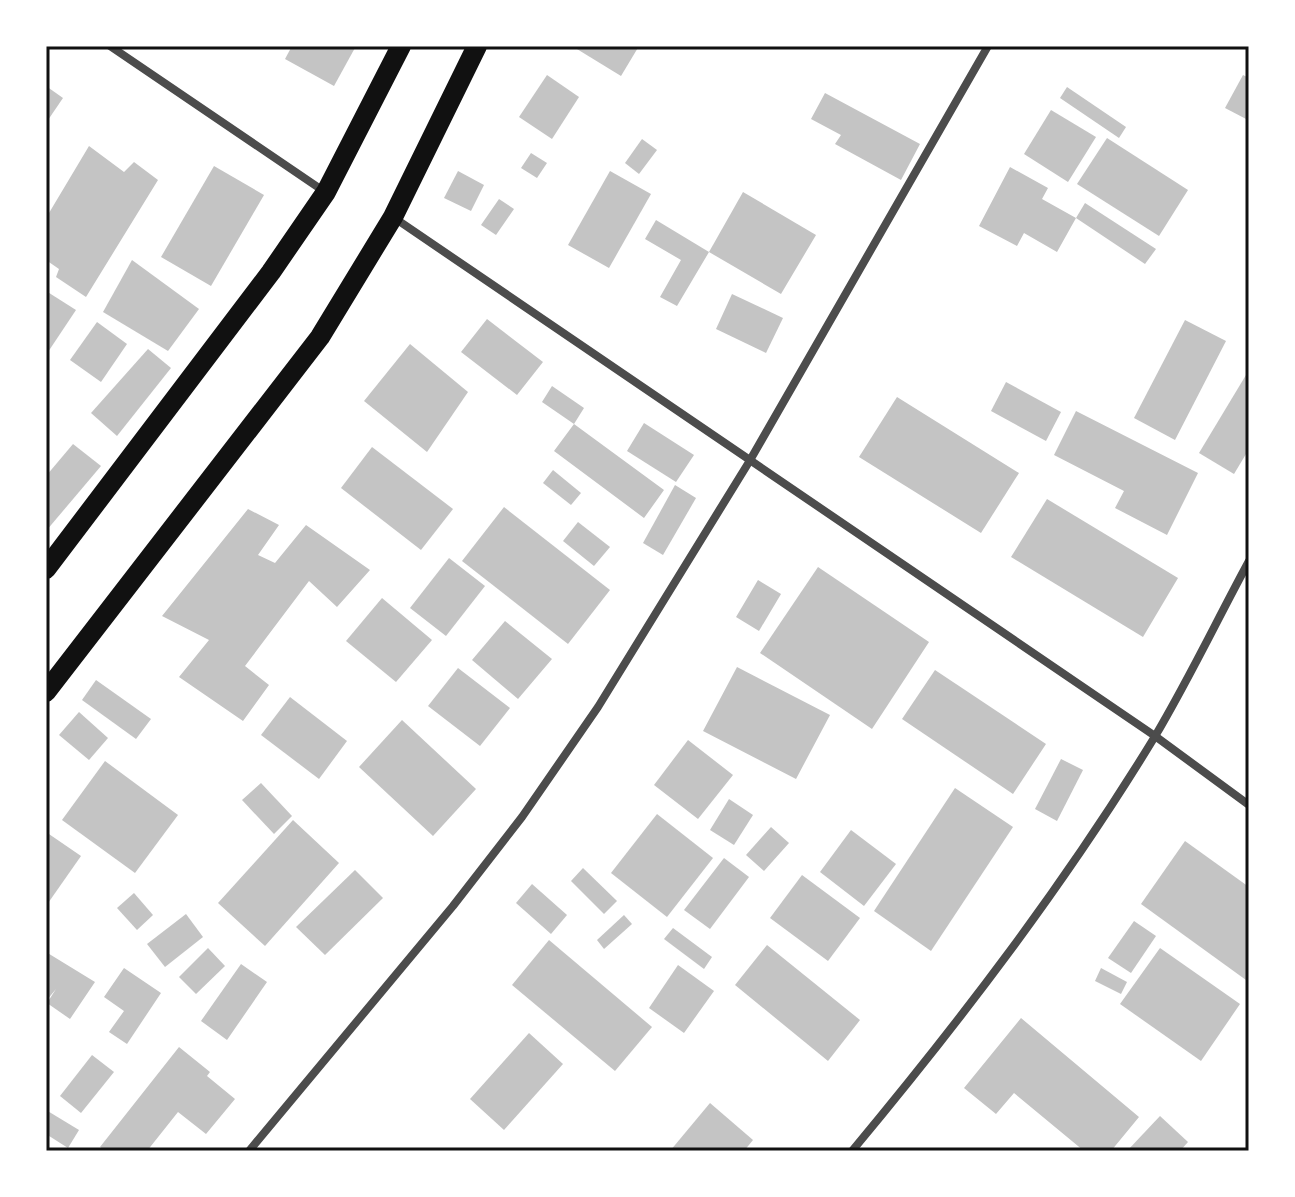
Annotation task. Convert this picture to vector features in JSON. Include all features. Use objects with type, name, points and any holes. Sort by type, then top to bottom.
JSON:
[{"type":"main road","points":[[46,569],[271,272],[326,192],[401,46]]},
{"type":"main road","points":[[46,692],[320,337],[393,217],[477,46]]},
{"type":"street","points":[[110,46],[326,192]]},
{"type":"street","points":[[249,1151],[522,817],[598,707],[749,462],[988,46]]},
{"type":"street","points":[[393,217],[1155,736],[1249,805]]},
{"type":"street","points":[[852,1151],[921,1068],[1076,859],[1155,736],[1249,561]]},
{"type":"building","points":[[292,46],[356,46],[334,86],[285,59]]},
{"type":"building","points":[[572,46],[639,46],[621,76]]},
{"type":"building","points":[[547,75],[579,97],[552,139],[519,117]]},
{"type":"building","points":[[1243,75],[1249,78],[1248,120],[1225,108]]},
{"type":"building","points":[[46,86],[63,98],[48,120],[46,119]]},
{"type":"building","points":[[1067,87],[1126,127],[1119,138],[1060,98]]},
{"type":"building","points":[[825,93],[920,144],[901,180],[835,144],[841,135],[811,119]]},
{"type":"building","points":[[1051,110],[1096,137],[1068,182],[1024,154]]},
{"type":"building","points":[[1107,138],[1188,190],[1159,236],[1077,184]]},
{"type":"building","points":[[642,139],[657,150],[639,174],[625,163]]},
{"type":"building","points":[[89,146],[124,172],[134,162],[158,180],[86,297],[56,277],[59,269],[46,260],[46,218]]},
{"type":"building","points":[[531,153],[547,163],[537,178],[521,168]]},
{"type":"building","points":[[214,166],[264,195],[211,286],[161,257]]},
{"type":"building","points":[[1010,167],[1048,188],[1042,199],[1076,218],[1057,252],[1024,233],[1017,246],[979,226]]},
{"type":"building","points":[[458,171],[484,185],[471,211],[444,198]]},
{"type":"building","points":[[610,171],[651,194],[609,268],[568,245]]},
{"type":"building","points":[[743,192],[816,235],[781,294],[709,252]]},
{"type":"building","points":[[499,199],[514,209],[496,235],[481,225]]},
{"type":"building","points":[[1085,203],[1156,249],[1145,264],[1076,218]]},
{"type":"building","points":[[656,220],[709,252],[677,306],[660,297],[681,260],[645,239]]},
{"type":"building","points":[[132,260],[199,309],[168,351],[103,312]]},
{"type":"building","points":[[46,291],[76,310],[46,355]]},
{"type":"building","points":[[732,294],[783,318],[766,353],[716,329]]},
{"type":"building","points":[[487,319],[543,362],[517,395],[461,352]]},
{"type":"building","points":[[1185,320],[1226,341],[1175,440],[1134,418]]},
{"type":"building","points":[[97,322],[127,344],[101,382],[70,360]]},
{"type":"building","points":[[410,344],[468,392],[427,452],[364,401]]},
{"type":"building","points":[[148,349],[171,368],[117,436],[91,413]]},
{"type":"building","points":[[1249,370],[1249,449],[1234,474],[1199,453]]},
{"type":"building","points":[[1006,382],[1061,412],[1046,441],[991,411]]},
{"type":"building","points":[[552,386],[584,408],[574,424],[542,402]]},
{"type":"building","points":[[897,397],[1019,473],[981,533],[859,457]]},
{"type":"building","points":[[1076,411],[1198,473],[1167,535],[1115,508],[1124,491],[1054,455]]},
{"type":"building","points":[[644,423],[694,455],[676,482],[627,451]]},
{"type":"building","points":[[574,424],[664,490],[644,518],[554,451]]},
{"type":"building","points":[[73,444],[101,466],[46,531],[46,476]]},
{"type":"building","points":[[372,447],[453,509],[421,550],[341,488]]},
{"type":"building","points":[[553,470],[581,493],[571,505],[543,483]]},
{"type":"building","points":[[675,485],[696,498],[663,555],[643,543]]},
{"type":"building","points":[[1047,499],[1178,578],[1143,637],[1011,557]]},
{"type":"building","points":[[504,507],[610,590],[568,644],[462,561]]},
{"type":"building","points":[[248,509],[279,525],[258,555],[275,563],[306,525],[370,570],[337,607],[309,581],[245,666],[269,685],[243,721],[179,677],[209,640],[162,616]]},
{"type":"building","points":[[578,522],[610,547],[594,566],[563,541]]},
{"type":"building","points":[[449,558],[485,586],[446,636],[410,608]]},
{"type":"building","points":[[818,567],[929,642],[872,729],[760,653]]},
{"type":"building","points":[[758,580],[781,594],[759,631],[736,617]]},
{"type":"building","points":[[382,598],[432,640],[396,682],[346,641]]},
{"type":"building","points":[[505,621],[552,659],[518,699],[472,660]]},
{"type":"building","points":[[737,667],[830,715],[796,779],[703,731]]},
{"type":"building","points":[[458,668],[510,708],[480,746],[428,706]]},
{"type":"building","points":[[935,670],[1046,744],[1013,794],[902,719]]},
{"type":"building","points":[[96,680],[151,719],[136,739],[82,700]]},
{"type":"building","points":[[290,697],[347,741],[319,779],[261,735]]},
{"type":"building","points":[[79,712],[108,738],[89,760],[59,735]]},
{"type":"building","points":[[402,720],[476,789],[433,836],[359,767]]},
{"type":"building","points":[[688,740],[733,775],[698,819],[654,785]]},
{"type":"building","points":[[1061,759],[1083,770],[1057,821],[1035,809]]},
{"type":"building","points":[[105,761],[178,815],[135,873],[62,820]]},
{"type":"building","points":[[261,783],[292,816],[274,834],[242,800]]},
{"type":"building","points":[[955,788],[1013,827],[931,951],[874,911]]},
{"type":"building","points":[[729,799],[753,815],[734,845],[710,830]]},
{"type":"building","points":[[657,814],[713,858],[667,917],[611,873]]},
{"type":"building","points":[[293,820],[339,863],[265,946],[218,903]]},
{"type":"building","points":[[771,827],[789,843],[764,871],[746,855]]},
{"type":"building","points":[[851,830],[896,864],[864,906],[820,872]]},
{"type":"building","points":[[46,832],[81,856],[46,906]]},
{"type":"building","points":[[1185,841],[1249,887],[1249,976],[1246,980],[1141,904]]},
{"type":"building","points":[[724,858],[749,877],[710,929],[684,910]]},
{"type":"building","points":[[583,868],[617,901],[604,914],[571,881]]},
{"type":"building","points":[[355,870],[383,898],[325,955],[296,927]]},
{"type":"building","points":[[802,875],[860,918],[828,961],[770,918]]},
{"type":"building","points":[[532,884],[567,915],[551,934],[516,903]]},
{"type":"building","points":[[134,893],[153,915],[137,930],[117,908]]},
{"type":"building","points":[[186,914],[203,937],[165,967],[147,944]]},
{"type":"building","points":[[624,915],[632,924],[604,949],[597,940]]},
{"type":"building","points":[[1134,921],[1156,936],[1131,973],[1108,958]]},
{"type":"building","points":[[673,928],[712,957],[704,969],[664,939]]},
{"type":"building","points":[[549,940],[652,1027],[615,1071],[512,985]]},
{"type":"building","points":[[767,945],[860,1020],[828,1061],[735,985]]},
{"type":"building","points":[[208,948],[225,966],[196,994],[179,977]]},
{"type":"building","points":[[1160,948],[1240,1004],[1201,1061],[1120,1004]]},
{"type":"building","points":[[46,952],[95,982],[70,1019],[47,1003],[56,989],[46,1001]]},
{"type":"building","points":[[241,964],[267,982],[227,1040],[201,1021]]},
{"type":"building","points":[[678,965],[714,991],[684,1033],[649,1008]]},
{"type":"building","points":[[124,968],[161,993],[127,1044],[109,1032],[124,1011],[104,997]]},
{"type":"building","points":[[1101,968],[1127,982],[1121,994],[1095,981]]},
{"type":"building","points":[[1021,1018],[1139,1117],[1111,1151],[1084,1151],[1014,1093],[996,1114],[964,1088]]},
{"type":"building","points":[[529,1033],[563,1064],[504,1130],[470,1099]]},
{"type":"building","points":[[179,1047],[210,1072],[207,1076],[235,1099],[206,1134],[178,1112],[147,1151],[106,1151],[100,1147]]},
{"type":"building","points":[[92,1055],[114,1072],[81,1113],[60,1096]]},
{"type":"building","points":[[710,1103],[753,1140],[744,1151],[670,1151]]},
{"type":"building","points":[[46,1110],[79,1130],[68,1148],[46,1134]]},
{"type":"building","points":[[1160,1116],[1188,1142],[1180,1151],[1127,1151]]}]
